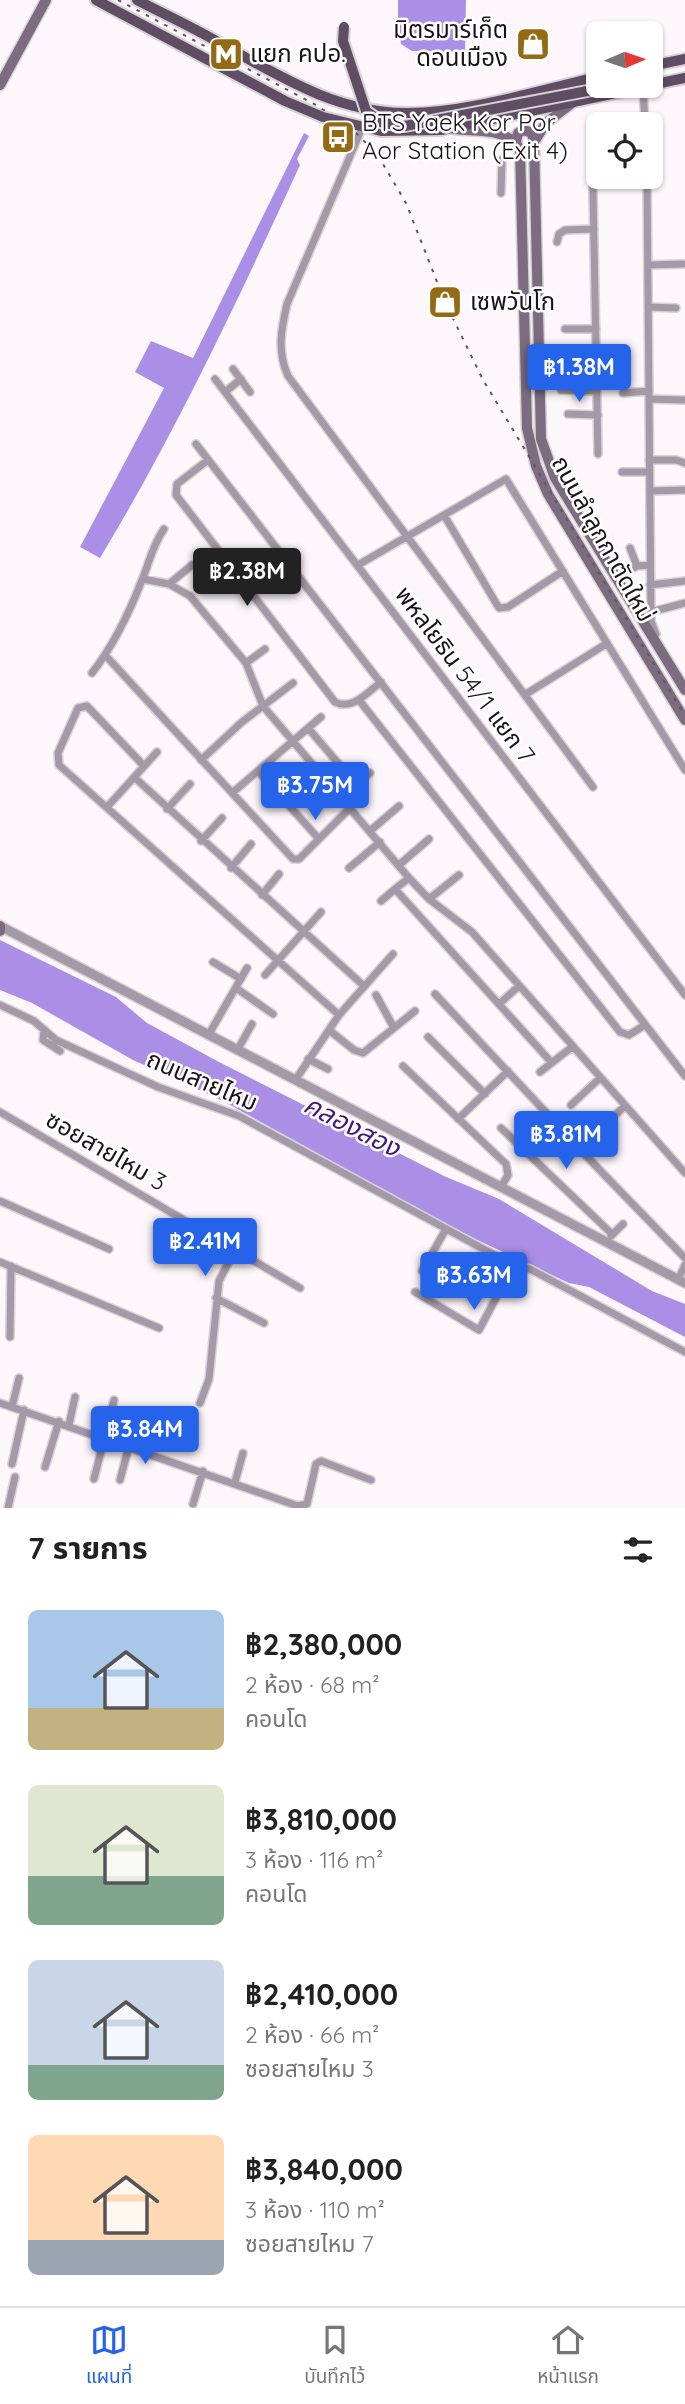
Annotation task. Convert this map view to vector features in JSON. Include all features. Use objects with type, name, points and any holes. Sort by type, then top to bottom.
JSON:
[{"type":"main road","points":[[0,85],[46,0]]},
{"type":"main road","points":[[96,0],[285,101],[323,117],[362,128],[402,133],[450,128],[594,98]]},
{"type":"main road","points":[[138,0],[308,91],[352,106],[404,113],[438,111],[586,87]]},
{"type":"main road","points":[[344,27],[343,41],[366,111],[373,118],[394,126],[444,120],[586,88]]},
{"type":"main road","points":[[663,64],[685,59]]},
{"type":"main road","points":[[534,142],[546,123],[573,103]]},
{"type":"main road","points":[[450,128],[503,134],[516,142],[518,133],[524,130],[532,133],[534,142]]},
{"type":"main road","name":"ถนนลำลูกกาตัดใหม่","points":[[516,142],[522,164],[526,413],[536,466],[548,495],[685,720]]},
{"type":"main road","name":"ถนนลำลูกกาตัดใหม่","points":[[534,142],[538,414],[545,454],[555,478],[685,690]]},
{"type":"street","points":[[362,128],[293,289],[281,330],[280,349],[288,376],[593,787]]},
{"type":"street","points":[[501,193],[502,160]]},
{"type":"street","points":[[593,189],[598,454]]},
{"type":"street","points":[[646,189],[651,612],[654,632],[677,671]]},
{"type":"street","points":[[557,242],[559,234],[565,230],[594,229]]},
{"type":"street","points":[[648,265],[682,264]]},
{"type":"street","points":[[648,307],[676,308]]},
{"type":"street","points":[[565,329],[596,329]]},
{"type":"street","points":[[233,369],[250,392]]},
{"type":"street","name":"พหลโยธิน 54/1 แยก 7","points":[[215,379],[685,995]]},
{"type":"street","points":[[225,392],[241,379]]},
{"type":"street","points":[[561,390],[597,391]]},
{"type":"street","points":[[623,393],[685,400]]},
{"type":"street","points":[[568,414],[598,415]]},
{"type":"street","points":[[195,444],[685,1076]]},
{"type":"street","points":[[208,460],[177,484],[176,495],[335,702],[341,706],[359,700],[381,682]]},
{"type":"street","points":[[649,460],[676,460],[685,463]]},
{"type":"street","points":[[622,472],[649,472]]},
{"type":"street","points":[[358,565],[506,479],[685,770]]},
{"type":"street","points":[[650,491],[685,490]]},
{"type":"street","points":[[443,515],[499,608],[508,607],[564,571]]},
{"type":"street","points":[[92,673],[106,656],[143,579],[150,551],[164,529]]},
{"type":"street","points":[[630,548],[637,566]]},
{"type":"street","points":[[169,584],[192,565]]},
{"type":"street","points":[[627,571],[637,566],[650,565]]},
{"type":"street","points":[[143,579],[169,584],[190,596],[246,663],[263,706],[409,878],[429,899],[467,927],[685,1173]]},
{"type":"street","points":[[650,585],[685,581]]},
{"type":"street","points":[[651,612],[685,603]]},
{"type":"street","points":[[526,694],[606,644]]},
{"type":"street","points":[[246,663],[265,649]]},
{"type":"street","points":[[106,656],[293,859],[299,859],[350,808]]},
{"type":"street","points":[[201,760],[293,683]]},
{"type":"street","points":[[359,700],[620,1032],[629,1035],[645,1025]]},
{"type":"street","points":[[144,766],[87,706],[78,708],[57,761],[339,1015]]},
{"type":"street","points":[[232,793],[321,717]]},
{"type":"street","points":[[308,728],[356,784]]},
{"type":"street","points":[[108,806],[157,752]]},
{"type":"street","points":[[258,771],[318,838]]},
{"type":"street","points":[[340,796],[370,773]]},
{"type":"street","points":[[134,777],[201,841],[364,986]]},
{"type":"street","points":[[167,810],[190,784]]},
{"type":"street","points":[[370,831],[398,806]]},
{"type":"street","points":[[201,841],[222,818]]},
{"type":"street","points":[[399,865],[429,839]]},
{"type":"street","points":[[349,868],[380,842]]},
{"type":"street","points":[[231,868],[251,844]]},
{"type":"street","points":[[262,895],[279,874]]},
{"type":"street","points":[[429,899],[459,875]]},
{"type":"street","points":[[381,901],[409,878]]},
{"type":"street","points":[[395,889],[552,1063]]},
{"type":"street","points":[[265,975],[321,912]]},
{"type":"street","points":[[1,928],[501,1187],[610,1239],[681,1282],[685,1265]]},
{"type":"street","points":[[296,1079],[339,1015],[393,954]]},
{"type":"street","points":[[213,962],[241,979]]},
{"type":"street","points":[[209,1034],[247,968]]},
{"type":"street","points":[[499,1004],[519,986]]},
{"type":"street","points":[[236,988],[273,1014]]},
{"type":"street","points":[[435,994],[554,1121]]},
{"type":"street","points":[[376,995],[394,1028]]},
{"type":"street","name":"ถนนสายไหม","points":[[0,1005],[34,1021],[56,1040],[158,1087],[239,1116],[446,1229],[514,1264],[530,1269],[685,1352]]},
{"type":"street","points":[[328,1030],[363,1053],[415,1011]]},
{"type":"street","points":[[238,1049],[252,1024]]},
{"type":"street","points":[[44,1030],[43,1040],[60,1051]]},
{"type":"street","points":[[428,1037],[485,1094]]},
{"type":"street","points":[[540,1072],[572,1047]]},
{"type":"street","points":[[308,1059],[328,1069]]},
{"type":"street","points":[[403,1066],[506,1164],[508,1175],[501,1187]]},
{"type":"street","points":[[458,1119],[509,1071]]},
{"type":"street","points":[[571,1105],[600,1078]]},
{"type":"street","points":[[593,1135],[625,1107]]},
{"type":"street","name":"ซอยสายไหม 3","points":[[0,1112],[300,1287]]},
{"type":"street","points":[[501,1128],[610,1239]]},
{"type":"street","points":[[561,1130],[685,1258]]},
{"type":"street","points":[[0,1201],[108,1249]]},
{"type":"street","points":[[610,1239],[623,1224]]},
{"type":"street","points":[[422,1271],[446,1229]]},
{"type":"street","points":[[200,1403],[209,1379],[219,1281],[235,1250]]},
{"type":"street","points":[[0,1262],[159,1328]]},
{"type":"street","points":[[415,1292],[479,1330],[514,1264]]},
{"type":"street","points":[[10,1337],[11,1266]]},
{"type":"street","points":[[216,1298],[264,1323]]},
{"type":"street","points":[[12,1406],[19,1378]]},
{"type":"street","points":[[69,1425],[75,1397]]},
{"type":"street","points":[[94,1479],[114,1400]]},
{"type":"street","points":[[0,1403],[59,1421],[298,1506],[307,1504],[316,1464],[320,1461],[371,1480]]},
{"type":"street","points":[[12,1464],[24,1410]]},
{"type":"street","points":[[45,1467],[59,1421]]},
{"type":"street","points":[[120,1480],[129,1446]]},
{"type":"street","points":[[235,1482],[243,1453]]},
{"type":"street","points":[[193,1504],[203,1471]]},
{"type":"street","points":[[8,1508],[15,1477]]},
{"type":"street","points":[[275,1508],[278,1498]]},
{"type":"shaded area","points":[[398,0],[466,0],[465,52],[412,51],[401,44]]},
{"type":"shaded area","points":[[304,133],[309,136],[297,159],[300,165],[230,315],[155,462],[100,558],[80,547],[164,388],[135,372],[151,341],[193,358]]},
{"type":"shaded area","points":[[0,940],[116,997],[147,1023],[219,1062],[444,1176],[499,1199],[652,1291],[685,1304],[685,1337],[589,1287],[569,1283],[456,1230],[223,1101],[133,1060],[32,1003],[0,990]]},
{"type":"railway","points":[[118,0],[316,105],[350,127],[377,154],[406,203],[445,302],[483,380],[685,716]]},
{"type":"place","name":"มิตรมาร์เก็ต ดอนเมือง","points":[[533,44]]},
{"type":"place","name":"แยก คปอ.","points":[[226,54]]},
{"type":"place","name":"BTS Yaek Kor Por Aor Station (Exit 4)","points":[[338,137]]},
{"type":"place","name":"เซพวันโก","points":[[445,302]]},
{"type":"water label","name":"คลองสอง","points":[[352,1126]]}]
